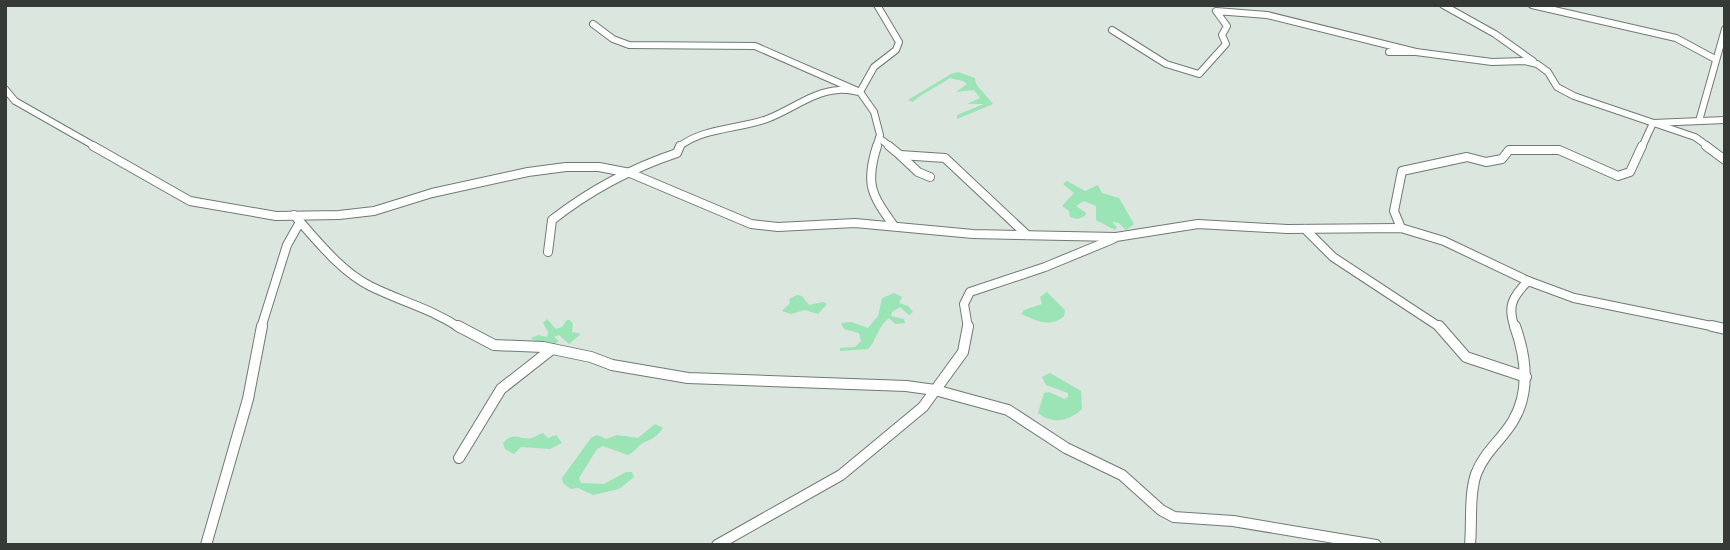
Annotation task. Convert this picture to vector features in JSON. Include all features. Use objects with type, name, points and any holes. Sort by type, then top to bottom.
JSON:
[{"type":"street","points":[[860,92],[874,67],[896,50],[899,42],[877,5]]},
{"type":"street","points":[[1443,5],[1495,34],[1537,64],[1548,72],[1557,87],[1574,96],[1695,137],[1725,160]]},
{"type":"street","points":[[1532,5],[1676,38],[1715,59]]},
{"type":"street","points":[[1112,30],[1131,45],[1185,72],[1199,74],[1226,44],[1222,35],[1227,26],[1216,11],[1224,10],[1255,12],[1377,39],[1416,52]]},
{"type":"street","points":[[593,24],[613,39],[629,45],[755,46],[860,92],[874,111],[879,138],[870,169],[874,198],[894,226]]},
{"type":"street","points":[[1699,121],[1725,29]]},
{"type":"street","points":[[1389,52],[1416,52],[1492,62],[1524,61],[1537,64]]},
{"type":"street","points":[[5,89],[15,101],[190,201],[276,216],[297,218],[374,211],[432,193],[553,169],[600,167],[629,173],[751,224],[778,227],[855,223],[973,234],[1116,237],[1198,224],[1283,229],[1401,228],[1444,241],[1528,281],[1574,298],[1725,329]]},
{"type":"street","points":[[548,252],[552,220],[575,202],[646,163],[677,153],[680,146],[691,139],[765,120],[794,108],[808,98],[838,90],[860,92]]},
{"type":"street","points":[[1653,124],[1725,120]]},
{"type":"street","points":[[1401,228],[1394,211],[1402,171],[1467,157],[1486,162],[1502,159],[1509,150],[1559,150],[1618,176],[1630,172],[1653,124]]},
{"type":"street","points":[[879,138],[918,172],[930,177]]},
{"type":"street","points":[[900,155],[945,158],[1027,235]]},
{"type":"street","points":[[297,218],[344,269],[370,286],[438,313],[490,344],[552,349],[591,357],[612,365],[688,378],[906,386],[935,390],[1017,415],[1066,448],[1122,475],[1161,510],[1174,517],[1233,521],[1374,545]]},
{"type":"street","points":[[206,545],[248,399],[258,338],[297,218]]},
{"type":"street","points":[[1305,229],[1333,257],[1444,331],[1466,357],[1526,377]]},
{"type":"street","points":[[717,545],[841,475],[911,418],[963,352],[968,327],[964,304],[970,292],[1045,267],[1116,237]]},
{"type":"street","points":[[1470,545],[1475,478],[1485,454],[1513,421],[1526,377],[1523,348],[1510,314],[1513,296],[1528,281]]},
{"type":"street","points":[[458,458],[473,441],[497,394],[519,372],[552,349]]},
{"type":"green space","points":[[958,72],[975,78],[976,84],[993,104],[957,119],[957,115],[984,104],[967,104],[980,98],[974,90],[956,92],[967,84],[950,78],[913,102],[908,100],[951,74]]},
{"type":"green space","points":[[1067,181],[1085,191],[1098,185],[1102,193],[1119,198],[1134,224],[1126,230],[1119,223],[1112,222],[1117,227],[1115,230],[1096,220],[1096,206],[1084,201],[1076,206],[1086,213],[1085,216],[1078,219],[1070,217],[1069,211],[1062,206],[1074,193],[1063,184]]},
{"type":"green space","points":[[1047,292],[1065,310],[1064,316],[1049,322],[1021,314],[1024,310],[1042,304],[1040,297]]},
{"type":"green space","points":[[894,293],[902,297],[899,303],[908,306],[913,312],[909,315],[900,307],[892,312],[891,316],[904,319],[905,323],[895,324],[889,318],[868,349],[840,351],[840,348],[855,347],[861,341],[859,333],[844,329],[841,323],[851,322],[868,328],[878,316],[882,298]]},
{"type":"green space","points":[[802,296],[809,305],[823,302],[827,304],[818,314],[805,310],[791,314],[782,311],[790,303],[789,299]]},
{"type":"green space","points":[[547,319],[556,329],[570,320],[573,324],[572,332],[581,334],[569,344],[559,335],[554,337],[559,341],[553,345],[533,340],[531,338],[538,335],[547,337],[548,332],[543,323]]},
{"type":"green space","points":[[1050,373],[1081,391],[1082,409],[1066,419],[1049,419],[1038,413],[1044,393],[1049,392],[1064,399],[1068,397],[1068,393],[1046,385],[1042,377]]},
{"type":"green space","points":[[655,424],[663,428],[628,455],[603,446],[597,449],[579,478],[581,483],[604,484],[626,472],[632,472],[634,477],[619,489],[593,495],[578,488],[571,489],[563,483],[562,478],[591,438],[597,435],[606,439],[617,435],[638,438]]},
{"type":"green space","points":[[543,433],[548,438],[556,435],[562,443],[550,449],[521,447],[514,454],[505,449],[503,443],[514,436],[528,439]]}]
